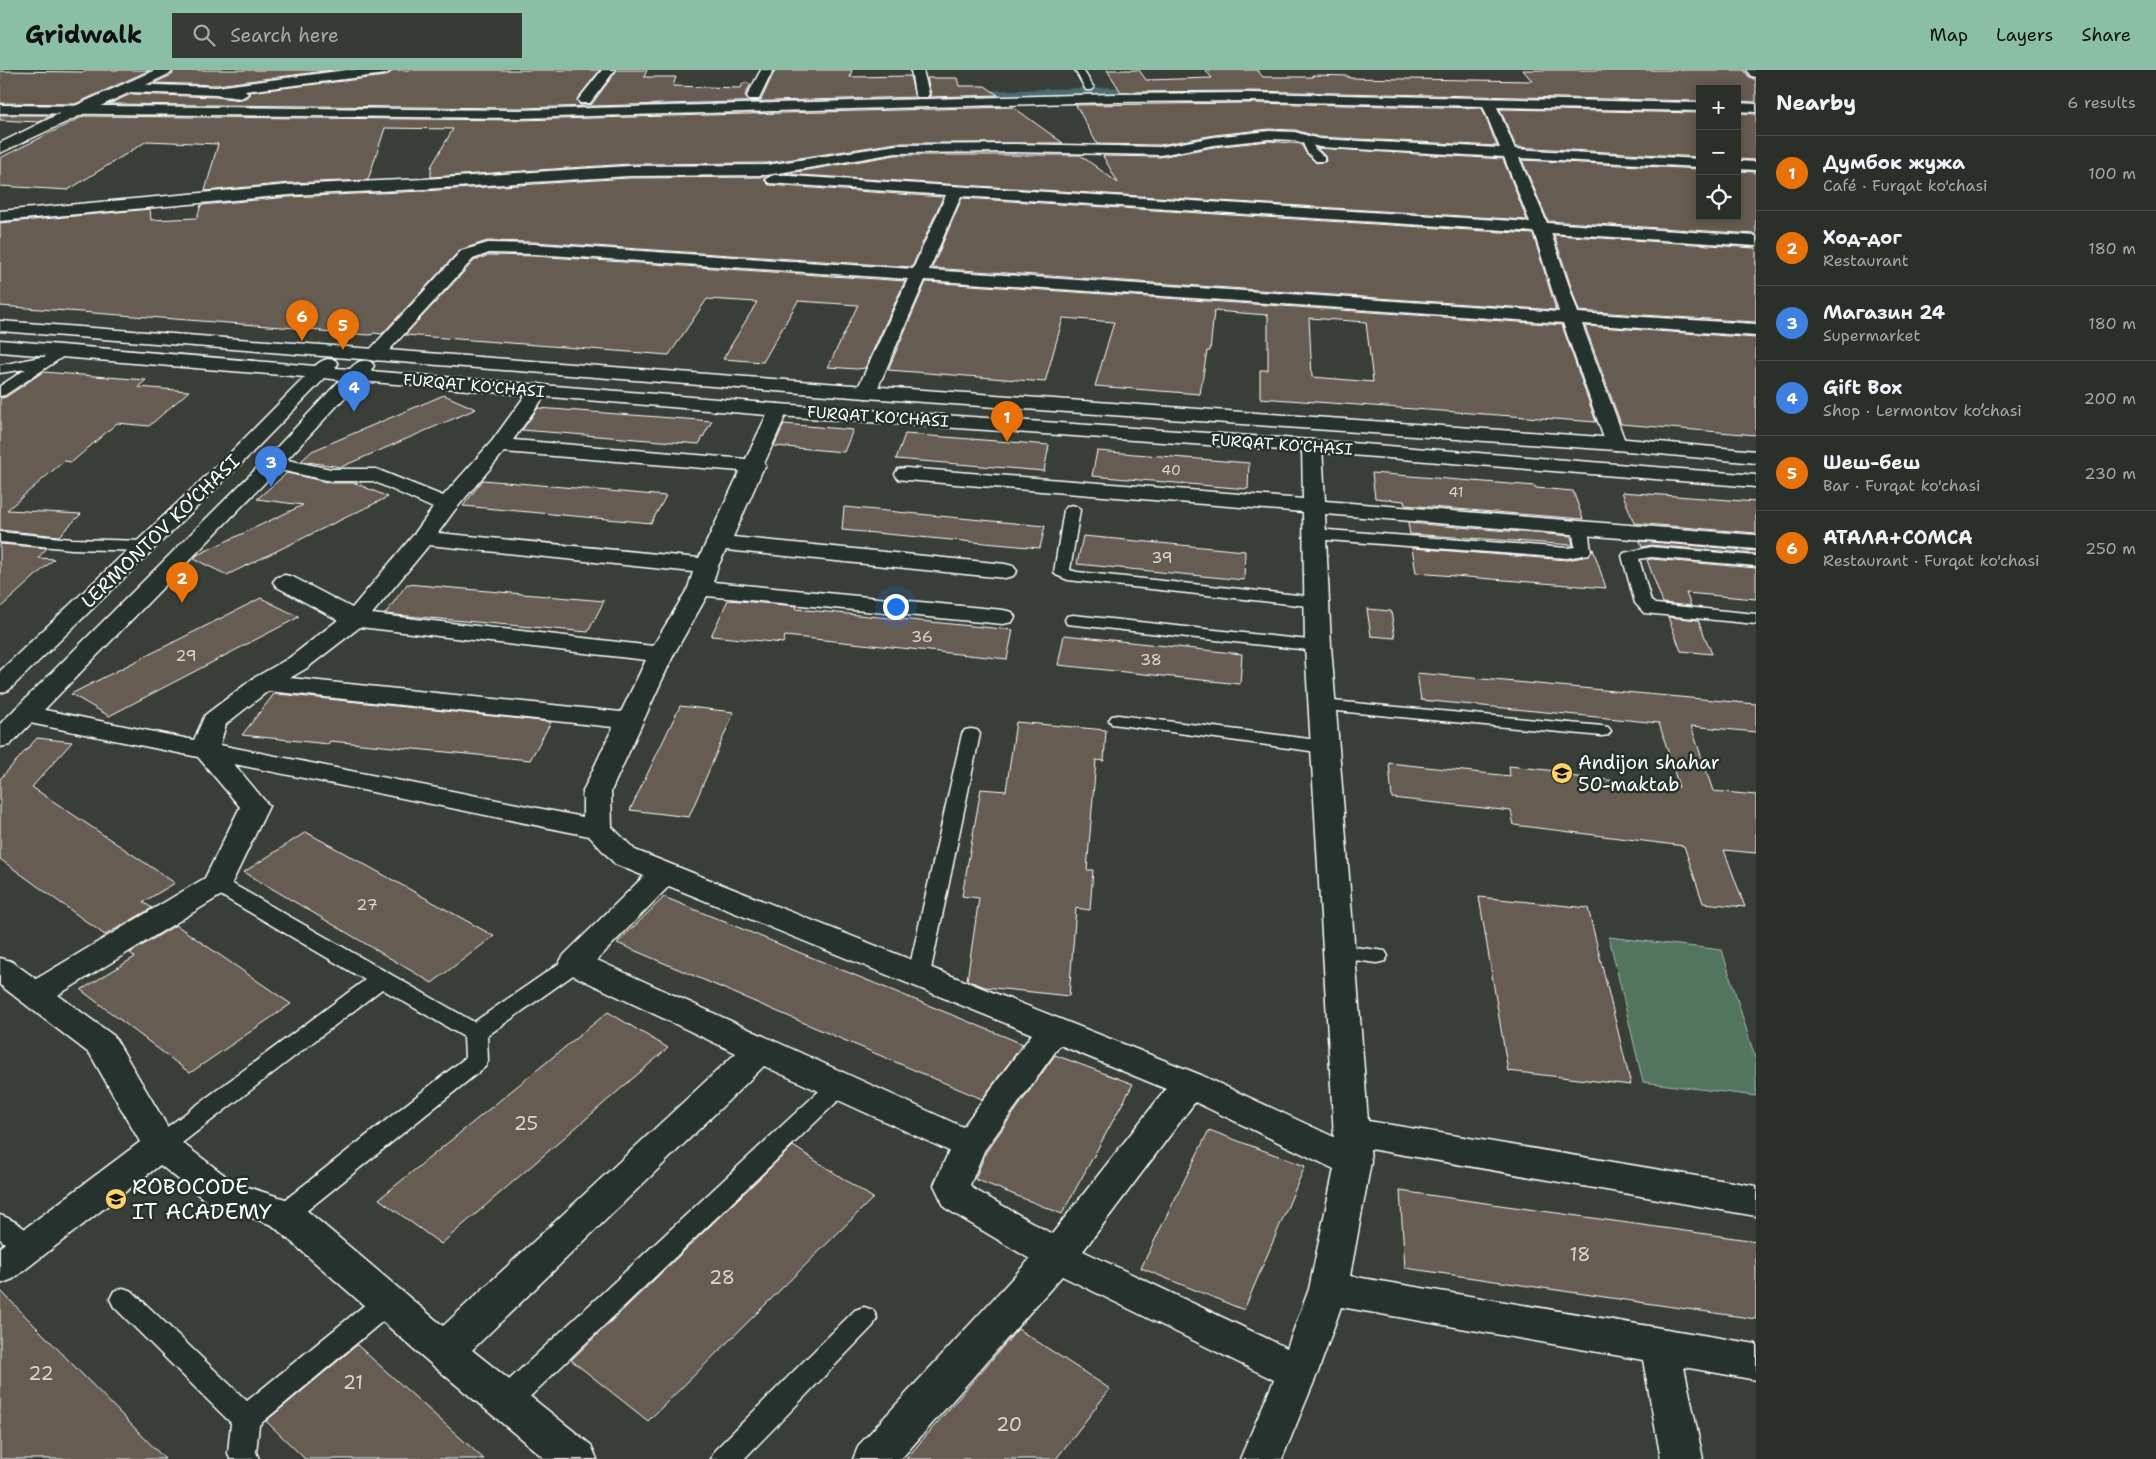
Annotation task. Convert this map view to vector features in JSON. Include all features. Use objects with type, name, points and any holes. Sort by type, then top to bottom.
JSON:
[{"type":"street","points":[[0,149],[82,108],[166,70]]},
{"type":"street","points":[[215,91],[329,73],[386,70]]},
{"type":"street","points":[[585,100],[609,70]]},
{"type":"street","points":[[754,96],[767,70]]},
{"type":"street","points":[[917,70],[922,94]]},
{"type":"street","points":[[1753,70],[1756,73]]},
{"type":"street","points":[[547,100],[922,94],[1257,84]]},
{"type":"street","points":[[128,88],[289,95]]},
{"type":"street","points":[[0,109],[82,108],[519,114],[1250,97],[1696,107]]},
{"type":"street","points":[[1488,102],[1541,228],[1570,318],[1616,444]]},
{"type":"street","points":[[1741,107],[1756,108]]},
{"type":"street","points":[[0,216],[289,190],[424,184],[629,171],[767,170],[866,153],[906,149],[1014,148],[1137,152],[1160,151],[1214,141],[1269,135],[1295,136],[1307,141],[1696,163]]},
{"type":"street","points":[[1741,165],[1756,166]]},
{"type":"street","points":[[740,169],[736,174],[738,178],[1756,241]]},
{"type":"street","points":[[866,392],[956,191]]},
{"type":"street","name":"LERMONTOV KO’CHASI","points":[[0,738],[273,463],[467,256],[488,248],[534,249],[1756,330]]},
{"type":"street","name":"FURQAT KO'CHASI","points":[[0,326],[866,392],[1616,444],[1756,457]]},
{"type":"street","name":"FURQAT KO'CHASI","points":[[0,346],[778,410],[1312,446],[1756,481]]},
{"type":"street","name":"LERMONTOV KO’CHASI","points":[[0,686],[235,459],[340,353]]},
{"type":"street","points":[[205,748],[214,721],[262,684],[298,663],[355,620],[423,538],[446,506],[499,445],[539,390]]},
{"type":"street","points":[[598,830],[597,791],[661,654],[708,565],[778,410]]},
{"type":"street","points":[[499,445],[754,466]]},
{"type":"street","points":[[1261,1459],[1298,1372],[1328,1289],[1353,1147],[1318,646],[1312,446]]},
{"type":"street","points":[[273,463],[332,475],[376,475],[446,506]]},
{"type":"street","points":[[906,474],[1314,520],[1580,528],[1756,542]]},
{"type":"street","points":[[423,538],[708,565],[1005,571]]},
{"type":"street","points":[[708,565],[1003,617]]},
{"type":"street","points":[[285,582],[355,620],[661,654]]},
{"type":"street","points":[[262,684],[630,720]]},
{"type":"street","points":[[25,714],[205,748],[598,830],[625,857],[1189,1084],[1353,1147],[1756,1201]]},
{"type":"street","points":[[34,995],[217,884],[254,806],[205,748]]},
{"type":"street","points":[[664,873],[575,963],[969,1145]]},
{"type":"street","points":[[0,969],[102,1044],[160,1146],[222,1193],[285,1214],[444,1351],[576,1459]]},
{"type":"street","points":[[1054,1029],[969,1145],[952,1185],[958,1198],[1057,1256],[1298,1372]]},
{"type":"street","points":[[444,1351],[760,1050]]},
{"type":"street","points":[[874,1459],[1057,1256],[1189,1084]]},
{"type":"street","points":[[9,1247],[160,1146]]},
{"type":"street","points":[[1328,1289],[1756,1362]]},
{"type":"street","points":[[1660,1346],[1682,1459]]},
{"type":"lane","points":[[1079,70],[1089,88]]},
{"type":"lane","points":[[1307,141],[1311,150],[1320,159]]},
{"type":"lane","points":[[0,369],[26,365],[62,352]]},
{"type":"lane","points":[[0,392],[62,352]]},
{"type":"lane","points":[[1072,510],[1062,572],[1074,577],[1317,602]]},
{"type":"lane","points":[[0,537],[72,544],[145,546]]},
{"type":"lane","points":[[1756,561],[1651,552],[1630,556],[1643,603],[1650,609],[1756,619]]},
{"type":"lane","points":[[1073,620],[1318,646]]},
{"type":"lane","points":[[1322,705],[1602,731]]},
{"type":"lane","points":[[1118,720],[1325,747]]},
{"type":"lane","points":[[919,974],[971,734]]},
{"type":"lane","points":[[217,884],[475,1034]]},
{"type":"lane","points":[[1339,952],[1378,956]]},
{"type":"lane","points":[[475,1034],[575,963]]},
{"type":"lane","points":[[160,1146],[381,979]]},
{"type":"lane","points":[[285,1214],[477,1061],[475,1034]]},
{"type":"lane","points":[[505,1402],[840,1085]]},
{"type":"lane","points":[[123,1299],[246,1419]]},
{"type":"lane","points":[[245,1459],[242,1453],[246,1419],[387,1302]]},
{"type":"lane","points":[[725,1459],[864,1318]]},
{"type":"green space","points":[[1609,937],[1722,950],[1756,1061],[1756,1096],[1643,1082]]},
{"type":"building","points":[[87,70],[150,70],[75,104],[0,103],[0,71],[84,72]]},
{"type":"building","points":[[174,70],[332,70],[217,85],[154,83],[172,75]]},
{"type":"building","points":[[394,70],[600,70],[577,99],[580,105],[592,104],[617,70],[647,70],[644,77],[676,77],[673,86],[741,88],[743,83],[751,84],[745,95],[749,101],[761,100],[775,70],[852,70],[850,77],[910,76],[915,97],[519,108],[109,104],[131,94],[215,97],[241,100],[249,96],[249,92],[386,76]]},
{"type":"building","points":[[1107,70],[1139,70],[1146,80],[1212,78],[1205,70],[1257,70],[1263,77],[1313,77],[1312,75],[1348,76],[1349,78],[1532,81],[1523,70],[1744,70],[1749,77],[1756,80],[1756,102],[1741,101],[1741,85],[1696,85],[1696,101],[1250,91],[1121,92]]},
{"type":"building","points":[[927,78],[957,78],[959,86],[985,86],[998,95],[929,97],[931,94]]},
{"type":"building","points":[[1250,103],[1482,108],[1497,146],[1319,137],[1295,130],[1269,129],[1214,135],[1160,145],[1097,144],[1076,105]]},
{"type":"building","points":[[1013,107],[1063,143],[896,143],[767,163],[629,164],[431,177],[431,167],[453,129],[385,128],[368,180],[289,183],[205,191],[218,144],[147,141],[68,190],[0,186],[0,158],[84,116],[519,120]]},
{"type":"building","points":[[1500,109],[1696,113],[1696,157],[1516,147]]},
{"type":"building","points":[[1741,113],[1756,114],[1756,160],[1741,159]]},
{"type":"building","points":[[0,115],[52,115],[38,122],[0,120]]},
{"type":"building","points":[[1269,141],[1301,144],[1306,153],[1316,163],[1326,161],[1325,156],[1317,148],[1503,159],[1527,220],[785,174],[896,155],[1080,155],[1118,183],[1103,156],[1160,157],[1214,147]]},
{"type":"building","points":[[1522,160],[1696,169],[1696,220],[1741,220],[1741,171],[1756,172],[1756,234],[1548,221]]},
{"type":"building","points":[[766,177],[764,180],[769,185],[943,197],[912,267],[534,242],[487,241],[460,250],[382,334],[320,332],[322,330],[0,306],[0,223],[150,209],[151,220],[197,218],[201,205],[289,197],[424,191],[629,178]]},
{"type":"building","points":[[962,198],[1533,234],[1556,310],[932,268]]},
{"type":"building","points":[[1554,235],[1756,248],[1756,322],[1579,311]]},
{"type":"building","points":[[489,255],[534,256],[905,281],[865,368],[857,369],[828,367],[858,305],[798,301],[763,362],[723,359],[757,302],[707,299],[669,355],[405,335],[474,261]]},
{"type":"building","points":[[926,282],[1562,325],[1596,422],[1260,398],[1260,370],[1268,370],[1268,315],[1214,311],[1210,351],[1207,351],[1200,394],[1095,386],[1114,322],[1063,318],[1045,382],[888,370]],"holes":[[[1309,318],[1366,322],[1373,382],[1312,377]]]},
{"type":"building","points":[[1585,326],[1756,338],[1756,435],[1621,424]]},
{"type":"building","points":[[43,372],[146,380],[138,387],[189,391],[149,426],[117,423],[72,462],[64,461],[7,510],[81,514],[59,536],[0,530],[0,398],[6,397]]},
{"type":"building","points":[[444,395],[476,409],[341,467],[301,461],[312,451]]},
{"type":"building","points":[[538,408],[712,421],[699,444],[522,430]]},
{"type":"building","points":[[784,424],[853,430],[844,452],[774,446]]},
{"type":"building","points":[[905,434],[1049,445],[1044,471],[896,459]]},
{"type":"building","points":[[1097,451],[1249,463],[1248,489],[1092,476]]},
{"type":"building","points":[[287,473],[331,483],[355,483],[388,497],[227,575],[194,559],[197,555],[303,505],[257,499]]},
{"type":"building","points":[[1372,473],[1535,486],[1536,488],[1573,491],[1583,519],[1405,505],[1404,501],[1375,498]]},
{"type":"building","points":[[483,480],[666,496],[651,523],[463,506]]},
{"type":"building","points":[[1622,492],[1756,502],[1756,533],[1634,523]]},
{"type":"building","points":[[844,507],[1045,526],[1040,548],[842,530]]},
{"type":"building","points":[[1408,523],[1571,536],[1573,545],[1410,534]]},
{"type":"building","points":[[1083,536],[1245,551],[1244,580],[1077,564]]},
{"type":"building","points":[[1640,541],[1756,551],[1756,554],[1651,545],[1642,547]]},
{"type":"building","points":[[0,544],[47,548],[38,558],[54,559],[0,608]]},
{"type":"building","points":[[1412,548],[1567,560],[1589,556],[1593,549],[1606,588],[1416,573]]},
{"type":"building","points":[[1647,560],[1756,568],[1756,599],[1686,593],[1691,606],[1663,603]]},
{"type":"building","points":[[407,584],[604,601],[588,632],[385,614]]},
{"type":"building","points":[[261,598],[299,617],[109,716],[71,694]]},
{"type":"building","points":[[728,600],[797,606],[796,609],[1013,630],[1007,659],[785,636],[783,643],[711,636]]},
{"type":"building","points":[[1367,609],[1391,611],[1395,638],[1371,636]]},
{"type":"building","points":[[1668,617],[1698,620],[1712,654],[1681,651]]},
{"type":"building","points":[[1064,635],[1242,654],[1240,684],[1058,665]]},
{"type":"building","points":[[1417,673],[1756,704],[1756,732],[1691,726],[1713,791],[1756,795],[1756,853],[1724,850],[1745,907],[1703,903],[1684,846],[1514,825],[1511,811],[1392,798],[1389,763],[1510,776],[1509,766],[1566,772],[1567,776],[1679,787],[1659,723],[1421,700]]},
{"type":"building","points":[[274,694],[551,722],[530,760],[330,741],[328,744],[242,735]]},
{"type":"building","points":[[680,706],[734,712],[689,817],[630,810]]},
{"type":"building","points":[[1016,722],[1106,730],[1104,761],[1096,760],[1087,870],[1093,870],[1090,910],[1076,908],[1069,996],[985,987],[967,980],[979,898],[962,896],[981,789],[1006,791]]},
{"type":"building","points":[[37,738],[72,742],[32,787],[175,883],[143,902],[152,908],[105,935],[0,859],[0,779]]},
{"type":"building","points":[[306,832],[494,936],[432,983],[244,872]]},
{"type":"building","points":[[664,897],[1023,1044],[982,1099],[617,943]]},
{"type":"building","points":[[1479,897],[1588,908],[1631,1085],[1508,1071]]},
{"type":"building","points":[[176,925],[291,1004],[190,1073],[81,990],[135,957],[130,953]]},
{"type":"building","points":[[608,1012],[668,1048],[441,1244],[379,1199]]},
{"type":"building","points":[[1055,1055],[1133,1084],[1062,1214],[975,1179],[986,1152]]},
{"type":"building","points":[[1209,1130],[1305,1166],[1244,1310],[1141,1268]]},
{"type":"building","points":[[793,1146],[873,1198],[648,1421],[571,1360]]},
{"type":"building","points":[[1400,1191],[1756,1241],[1756,1319],[1405,1268]]},
{"type":"building","points":[[0,1290],[165,1459],[0,1459]]},
{"type":"building","points":[[1018,1329],[1110,1389],[1056,1459],[906,1459]]},
{"type":"building","points":[[357,1345],[484,1459],[305,1459],[266,1421]]},
{"type":"waterway","points":[[597,106],[1165,91]]},
{"type":"waterway","points":[[0,101],[158,102]]},
{"type":"place","name":"АТАЛА+СОМСА","points":[[302,341]]},
{"type":"place","name":"Шеш-беш","points":[[343,350]]},
{"type":"place","name":"Gift Box","points":[[354,412]]},
{"type":"place","name":"Думбок жужа","points":[[1007,442]]},
{"type":"place","name":"Магазин 24","points":[[271,487]]},
{"type":"place","name":"Ход-дог","points":[[182,603]]},
{"type":"place","name":"Andijon shahar 50-maktab","points":[[1562,773]]},
{"type":"place","name":"ROBOCODE IT ACADEMY","points":[[116,1199]]}]
